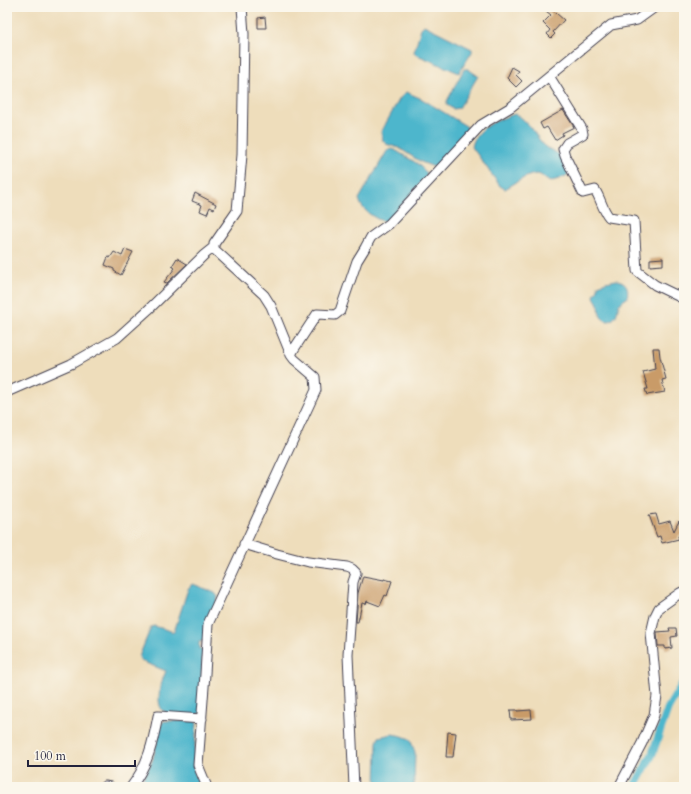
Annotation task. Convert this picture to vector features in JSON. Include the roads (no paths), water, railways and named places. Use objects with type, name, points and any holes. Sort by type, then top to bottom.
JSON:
[{"type":"street","points":[[7,392],[71,364],[117,338],[214,247],[214,244],[237,211],[242,155],[244,34],[242,7]]},
{"type":"street","points":[[291,356],[317,314],[335,315],[340,311],[357,261],[371,237],[389,224],[481,125],[511,107],[611,25],[637,20],[655,7]]},
{"type":"street","points":[[549,76],[582,129],[583,134],[567,143],[564,149],[565,156],[583,193],[595,190],[600,197],[604,212],[609,217],[634,221],[637,271],[655,285],[684,300]]},
{"type":"street","points":[[207,787],[198,766],[208,624],[316,390],[315,377],[291,356],[271,306],[264,295],[220,256],[214,247]]},
{"type":"street","points":[[244,544],[308,562],[347,567],[356,573],[353,582],[348,655],[354,787]]},
{"type":"street","points":[[619,787],[642,743],[654,715],[657,696],[651,633],[655,616],[659,608],[684,591]]},
{"type":"street","points":[[131,787],[146,765],[153,743],[158,716],[202,719]]},
{"type":"street","points":[[104,787],[110,787]]},
{"type":"water","points":[[424,25],[472,49],[472,52],[459,73],[415,54],[414,52],[421,28]]},
{"type":"water","points":[[464,69],[468,69],[478,76],[459,108],[453,109],[447,105],[447,101]]},
{"type":"water","points":[[406,92],[422,99],[466,126],[468,130],[441,162],[434,167],[421,162],[399,148],[386,144],[383,141],[381,132],[400,98]]},
{"type":"water","points":[[515,114],[527,123],[545,146],[562,156],[568,175],[549,181],[536,174],[524,178],[505,189],[500,186],[472,147],[474,140],[489,125]]},
{"type":"water","points":[[392,149],[418,164],[427,173],[426,177],[388,221],[385,221],[377,219],[366,211],[361,205],[359,199],[387,151]]},
{"type":"water","points":[[616,280],[625,283],[628,291],[627,298],[620,303],[614,318],[608,321],[602,318],[599,305],[594,296],[598,289],[598,285]]},
{"type":"water","points":[[193,584],[215,593],[218,597],[204,641],[199,642],[199,649],[203,649],[200,713],[196,715],[171,714],[161,709],[159,698],[162,680],[166,671],[141,661],[139,657],[151,627],[154,626],[174,632],[188,589]]},
{"type":"water","points":[[164,721],[195,721],[197,723],[193,765],[200,787],[139,787],[153,759],[161,724]]},
{"type":"water","points":[[392,734],[410,739],[415,752],[414,787],[376,787],[377,742],[379,737]]},
{"type":"waterway","points":[[634,787],[652,755],[668,708],[684,681]]}]
